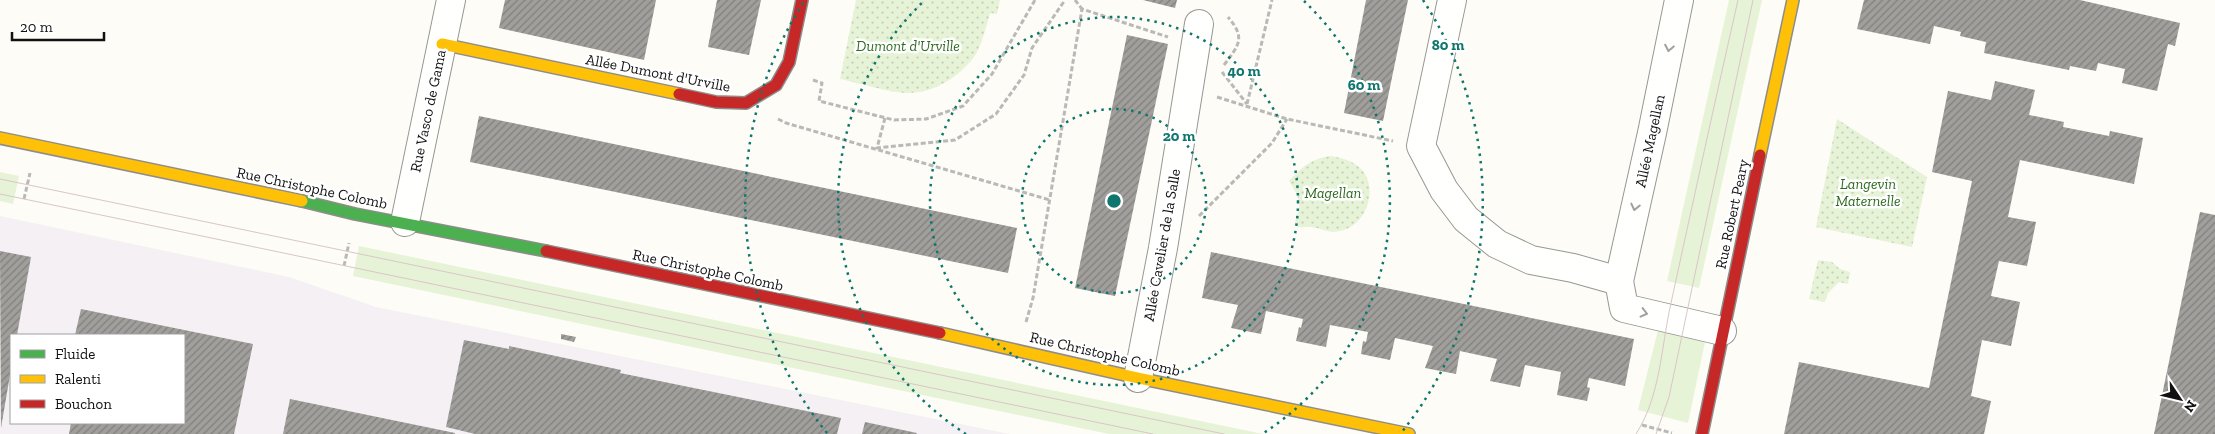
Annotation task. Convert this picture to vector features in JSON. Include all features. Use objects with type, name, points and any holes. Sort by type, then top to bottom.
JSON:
[{"type":"street","name":"Rue Vasco de Gama","points":[[405,222],[451,0]]},
{"type":"street","name":"Allée Dumont d'Urville","points":[[442,44],[716,102],[746,103],[776,85],[789,62],[802,0]]},
{"type":"street","points":[[1452,0],[1421,146],[1444,190],[1466,218],[1497,244],[1531,260],[1573,268],[1619,281]]},
{"type":"street","name":"Allée Magellan","points":[[1679,0],[1619,281],[1624,308],[1722,331]]},
{"type":"street","name":"Rue Robert Peary","points":[[1702,434],[1722,331],[1793,0]]},
{"type":"street","name":"Allée Cavelier de la Salle","points":[[1138,378],[1163,248],[1197,35]]},
{"type":"street","name":"Rue Christophe Colomb","points":[[0,138],[312,203],[355,214],[405,222],[1017,349],[1138,378],[1410,434]]},
{"type":"path","points":[[784,71],[822,83],[819,101],[894,120],[926,119],[963,106],[992,74],[1035,0]]},
{"type":"path","points":[[877,148],[954,140],[996,114],[1024,75],[1032,48],[1065,0]]},
{"type":"path","points":[[1075,0],[1082,9],[1197,35]]},
{"type":"path","points":[[1247,104],[1272,0]]},
{"type":"path","points":[[1017,349],[1033,298],[1082,9]]},
{"type":"path","points":[[1220,71],[1238,47],[1239,41],[1238,29],[1225,14]]},
{"type":"path","points":[[1188,89],[1247,104],[1287,119],[1421,146]]},
{"type":"path","points":[[746,103],[786,123],[1050,200]]},
{"type":"path","points":[[877,148],[885,118]]},
{"type":"path","points":[[1197,218],[1272,143],[1287,119]]},
{"type":"path","points":[[24,199],[30,169]]},
{"type":"path","points":[[1642,425],[1678,434]]},
{"type":"shaded area","points":[[0,216],[289,277],[376,307],[1010,434],[0,434]]},
{"type":"green space","name":"Dumont d'Urville","points":[[856,0],[1000,0],[997,14],[990,13],[984,36],[974,57],[961,71],[936,87],[918,92],[901,93],[840,79]]},
{"type":"green space","points":[[1729,0],[1762,0],[1699,288],[1667,281]]},
{"type":"green space","name":"Langevin Maternelle","points":[[1837,119],[1927,177],[1912,247],[1816,227]]},
{"type":"green space","name":"Magellan","points":[[1331,156],[1351,162],[1360,168],[1366,176],[1370,192],[1369,200],[1362,216],[1351,227],[1339,231],[1330,232],[1295,225],[1299,201],[1289,181],[1308,164]]},
{"type":"green space","points":[[0,172],[19,176],[13,204],[0,201]]},
{"type":"green space","points":[[359,246],[1263,434],[1109,434],[353,276]]},
{"type":"green space","points":[[1818,260],[1832,262],[1840,269],[1850,272],[1848,284],[1839,282],[1828,293],[1825,302],[1809,299]]},
{"type":"green space","points":[[1658,330],[1705,342],[1688,423],[1638,410]]},
{"type":"building","points":[[505,0],[656,0],[644,60],[499,28]]},
{"type":"building","points":[[717,0],[761,0],[749,55],[708,47]]},
{"type":"building","points":[[1143,0],[1177,0],[1175,8]]},
{"type":"building","points":[[1366,0],[1408,0],[1383,121],[1344,113]]},
{"type":"building","points":[[1864,0],[2080,0],[2180,23],[2175,46],[2168,44],[2157,91],[2122,83],[2125,69],[2098,63],[2096,71],[2070,66],[2069,70],[1984,53],[1986,42],[1960,36],[1961,32],[1934,26],[1930,44],[1857,29]]},
{"type":"building","points":[[1127,35],[1168,44],[1115,296],[1075,288]]},
{"type":"building","points":[[1995,81],[2035,90],[2029,115],[2064,122],[2063,127],[2109,136],[2110,131],[2143,138],[2134,184],[2020,160],[2008,217],[2036,222],[2027,266],[1999,261],[1991,296],[2020,302],[2011,346],[1982,340],[1971,396],[1991,401],[1984,434],[1784,434],[1799,362],[1929,388],[1972,181],[1932,172],[1948,91],[1991,100]]},
{"type":"building","points":[[479,116],[1017,228],[1008,273],[470,162]]},
{"type":"building","points":[[2200,212],[2215,215],[2215,434],[2154,434]]},
{"type":"building","points":[[0,251],[31,257],[17,334],[10,334],[10,375],[1,428]]},
{"type":"building","points":[[1211,252],[1634,339],[1625,386],[1589,378],[1587,387],[1590,388],[1587,401],[1557,395],[1561,372],[1525,365],[1520,387],[1490,381],[1497,359],[1460,351],[1456,374],[1425,368],[1433,346],[1395,338],[1390,360],[1361,354],[1363,341],[1366,342],[1368,332],[1330,325],[1326,347],[1296,341],[1303,319],[1266,311],[1261,334],[1231,328],[1238,305],[1202,298]]},
{"type":"building","points":[[81,309],[253,344],[234,434],[69,434],[71,424],[185,424],[185,334],[75,334]]},
{"type":"building","points":[[561,334],[576,337],[574,342],[561,339]]},
{"type":"building","points":[[464,340],[509,349],[509,346],[621,370],[620,373],[841,418],[837,434],[475,434],[446,427]]},
{"type":"building","points":[[290,399],[455,433],[455,434],[283,434]]},
{"type":"building","points":[[865,422],[917,433],[862,434]]},
{"type":"tram line","points":[[1636,434],[1651,403],[1659,370],[1671,303],[1738,0]]},
{"type":"tram line","points":[[1656,434],[1669,397],[1753,0]]},
{"type":"tram line","points":[[0,179],[1224,434]]},
{"type":"tram line","points":[[0,194],[1153,434]]},
{"type":"traffic: fast","points":[[302,201],[355,214],[546,251]]},
{"type":"traffic: slow","points":[[1760,155],[1793,0]]},
{"type":"traffic: slow","points":[[442,44],[679,94]]},
{"type":"traffic: slow","points":[[0,138],[302,201]]},
{"type":"traffic: slow","points":[[940,333],[1138,378],[1409,434]]},
{"type":"traffic: jam","points":[[679,94],[716,102],[746,103],[776,85],[789,62],[802,0]]},
{"type":"traffic: jam","points":[[1702,434],[1760,155]]},
{"type":"traffic: jam","points":[[546,251],[940,333]]}]
